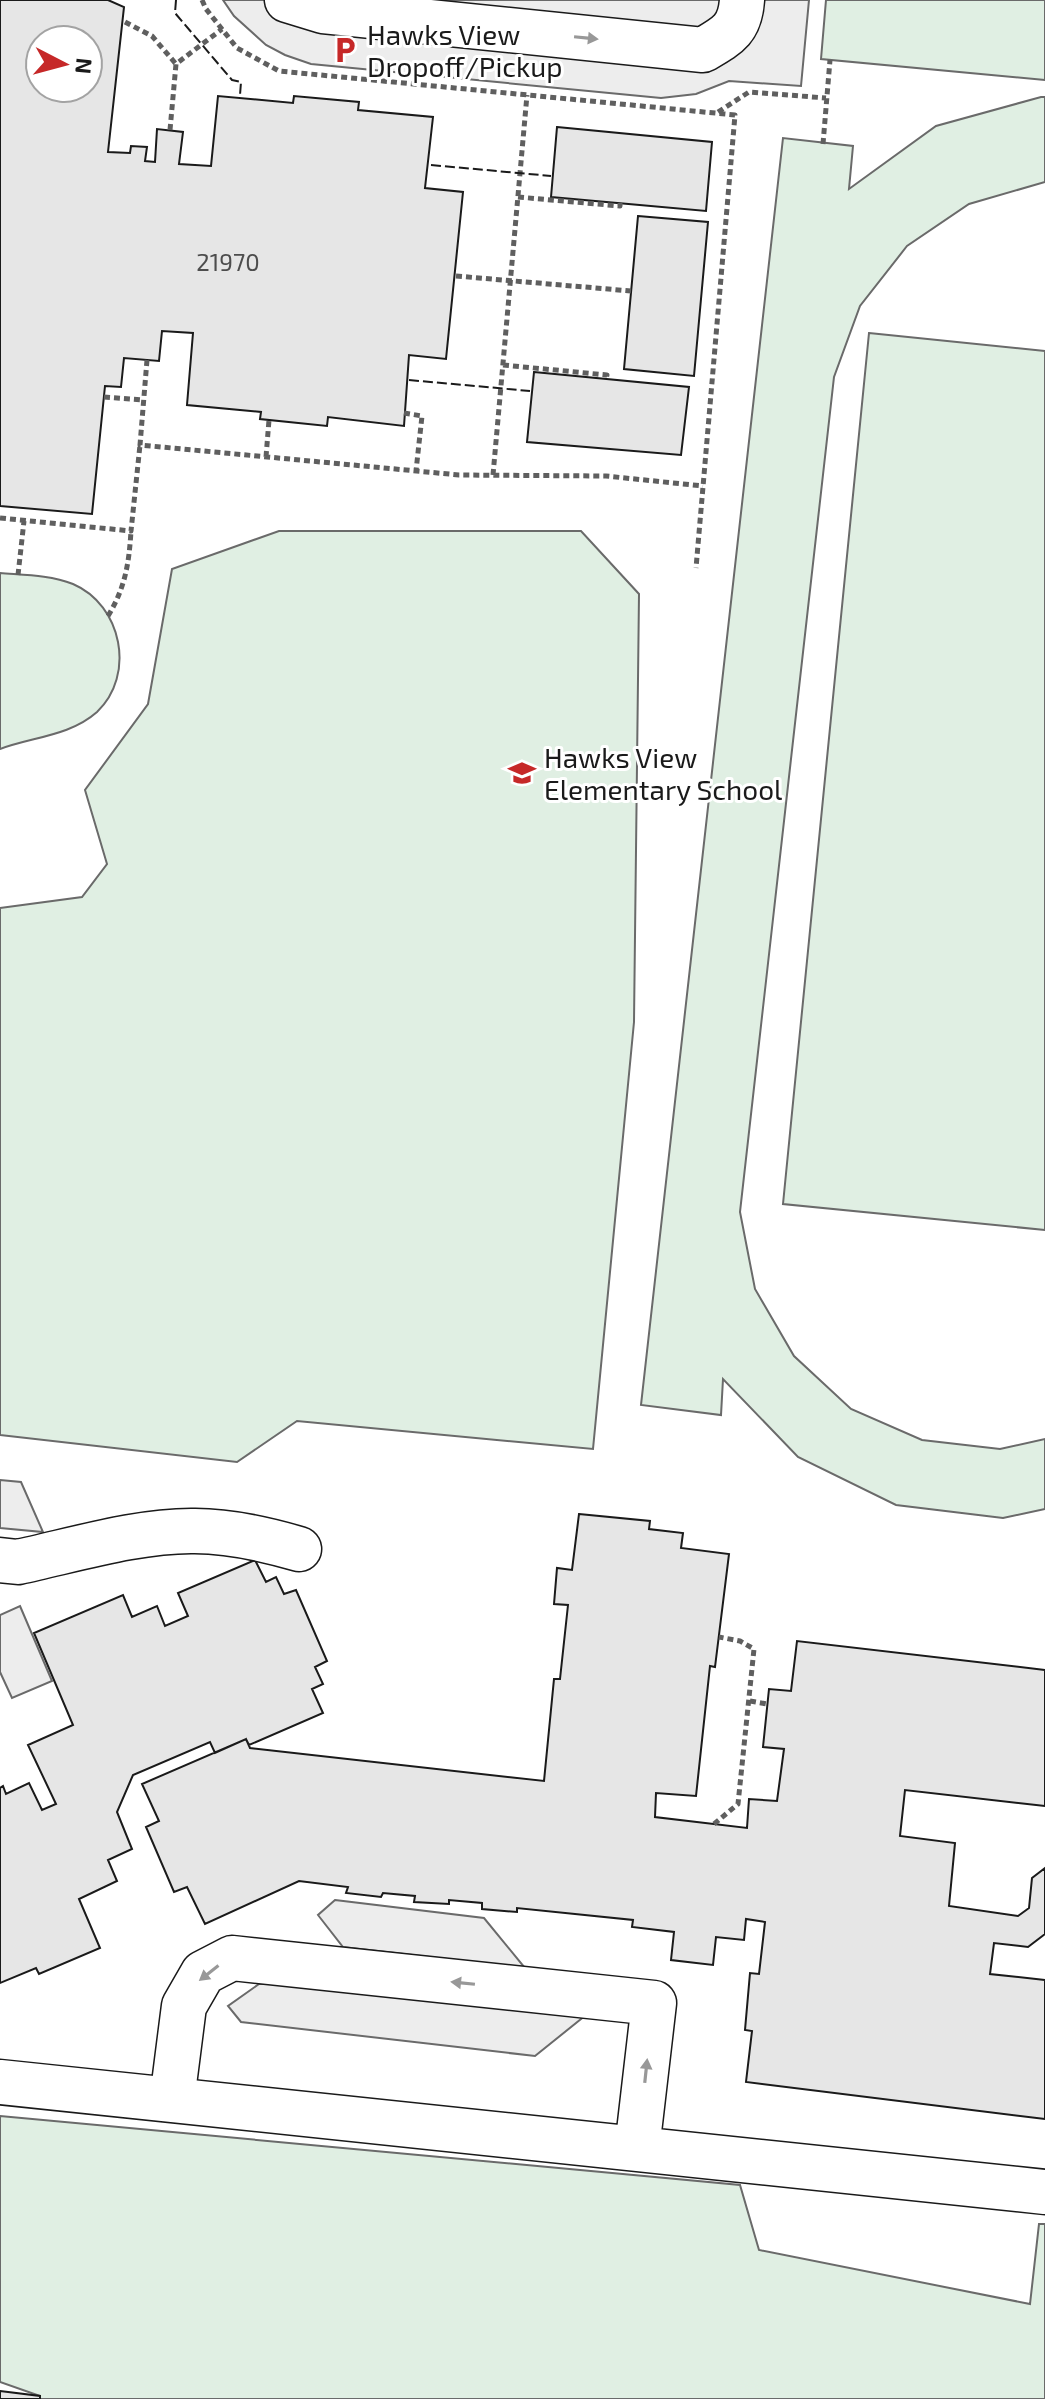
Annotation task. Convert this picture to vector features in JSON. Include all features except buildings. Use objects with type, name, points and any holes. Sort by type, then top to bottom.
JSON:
[{"type":"lane","points":[[287,0],[323,11],[703,50],[731,34],[741,13],[742,0]]},
{"type":"lane","points":[[0,1560],[18,1562],[144,1536],[195,1531],[261,1538],[299,1549]]},
{"type":"lane","points":[[172,2100],[184,2006],[203,1973],[232,1958],[654,2003],[637,2149]]},
{"type":"lane","points":[[0,2082],[1045,2192]]},
{"type":"path","points":[[202,0],[237,48],[279,71],[735,115],[696,568]]},
{"type":"path","points":[[125,22],[152,36],[176,64],[170,130]]},
{"type":"path","points":[[176,64],[222,29]]},
{"type":"path","points":[[823,144],[830,60]]},
{"type":"path","points":[[716,113],[749,92],[826,98]]},
{"type":"path","points":[[493,475],[527,95]]},
{"type":"path","points":[[518,197],[620,206],[620,203]]},
{"type":"path","points":[[456,276],[631,291]]},
{"type":"path","points":[[108,616],[125,584],[129,566],[147,360]]},
{"type":"path","points":[[503,365],[607,375],[606,379]]},
{"type":"path","points":[[104,397],[143,400]]},
{"type":"path","points":[[404,413],[422,416],[416,471]]},
{"type":"path","points":[[266,457],[269,420]]},
{"type":"path","points":[[140,445],[416,471],[606,476],[703,486]]},
{"type":"path","points":[[0,518],[131,531]]},
{"type":"path","points":[[18,575],[24,521]]},
{"type":"path","points":[[714,1824],[738,1804],[754,1649],[740,1641],[719,1637]]},
{"type":"path","points":[[750,1701],[767,1704]]},
{"type":"green space","points":[[826,0],[1045,0],[1045,80],[821,59]]},
{"type":"green space","points":[[1045,97],[1045,182],[969,204],[907,246],[860,306],[834,377],[740,1212],[755,1289],[794,1356],[851,1409],[922,1440],[1000,1449],[1045,1439],[1045,1509],[1003,1518],[896,1505],[798,1457],[723,1379],[721,1415],[641,1405],[783,138],[853,146],[849,189],[936,126]]},
{"type":"green space","points":[[869,333],[1045,351],[1045,1230],[783,1204]]},
{"type":"green space","points":[[279,531],[581,531],[639,594],[634,1022],[593,1449],[297,1421],[237,1462],[0,1435],[0,908],[82,897],[107,864],[85,790],[148,704],[172,569]]},
{"type":"green space","points":[[0,573],[55,579],[73,584],[90,594],[112,624],[118,642],[119,661],[117,679],[109,697],[97,712],[63,731],[0,749]]},
{"type":"green space","points":[[0,2116],[740,2185],[759,2250],[1030,2304],[1039,2224],[1045,2224],[1045,2399],[40,2399],[40,2396],[0,2382]]},
{"type":"shaded area","points":[[223,0],[809,0],[801,86],[729,81],[696,94],[661,98],[311,64],[266,45],[234,16]]},
{"type":"shaded area","points":[[0,1480],[21,1482],[43,1532],[0,1528]]},
{"type":"shaded area","points":[[20,1606],[52,1681],[12,1698],[0,1672],[0,1615]]},
{"type":"shaded area","points":[[335,1900],[484,1918],[525,1968],[343,1947],[318,1915]]},
{"type":"shaded area","points":[[291,1982],[586,2015],[535,2056],[241,2022],[228,2006],[259,1984]]},
{"type":"fence","points":[[176,0],[175,13],[232,80],[241,82],[240,95]]},
{"type":"fence","points":[[431,165],[551,176]]},
{"type":"fence","points":[[409,380],[530,391]]},
{"type":"place","name":"Hawks View Dropoff/Pickup","points":[[345,50]]},
{"type":"place","name":"Hawks View Elementary School","points":[[522,773]]}]
